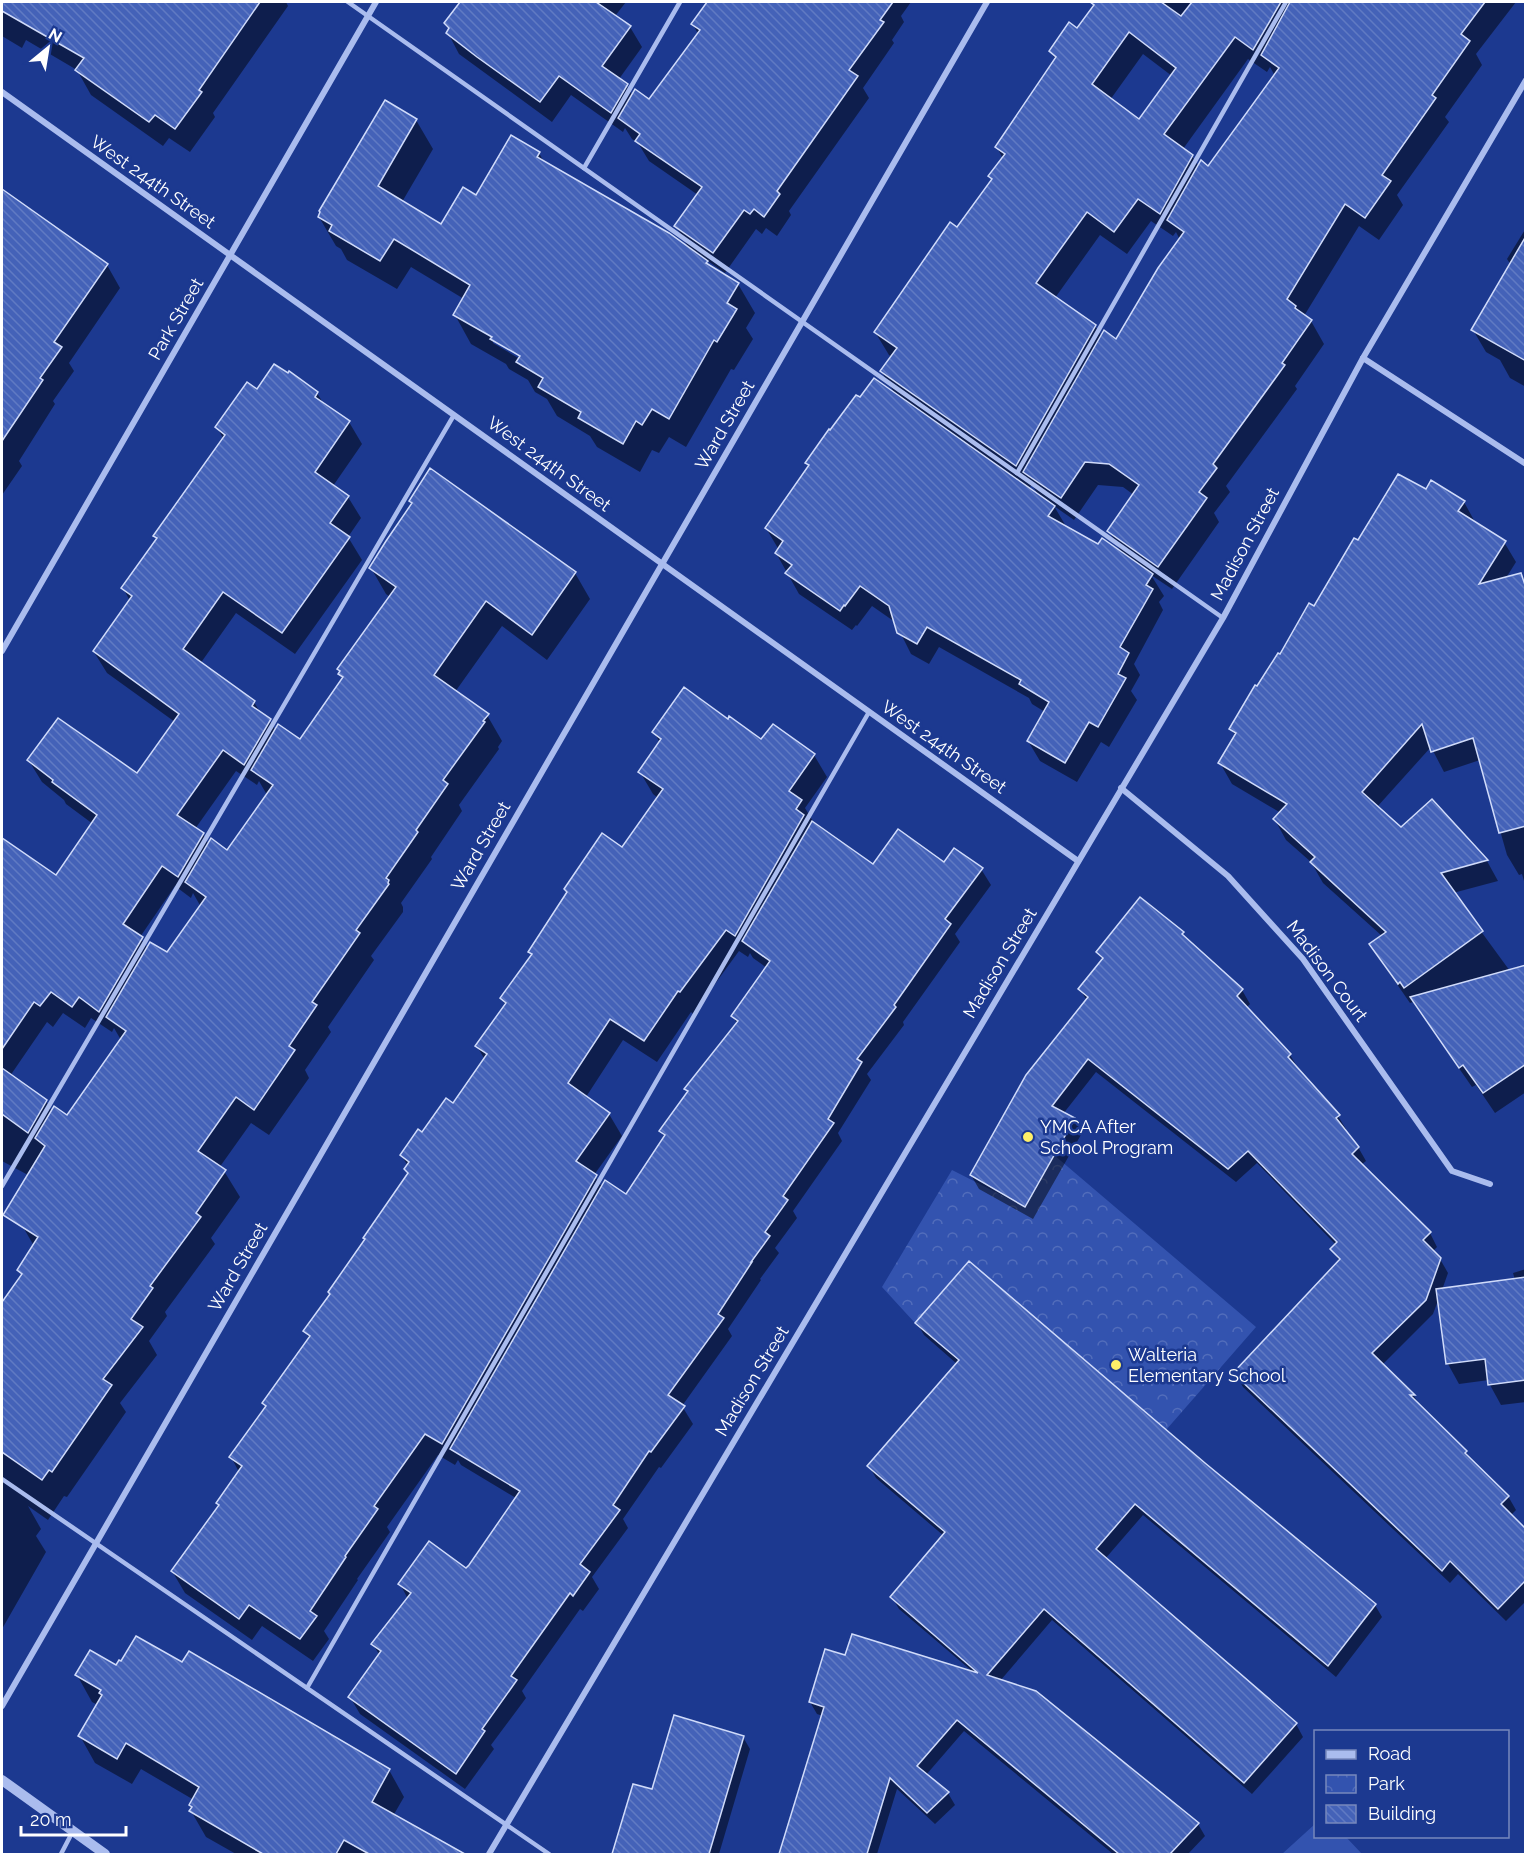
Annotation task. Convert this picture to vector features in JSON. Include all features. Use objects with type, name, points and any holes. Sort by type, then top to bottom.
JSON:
[{"type":"street","name":"Park Street","points":[[2,651],[376,2]]},
{"type":"street","name":"Ward Street","points":[[2,1706],[987,2]]},
{"type":"street","name":"Madison Street","points":[[489,1854],[1222,618],[1364,358],[1526,80]]},
{"type":"street","name":"West 244th Street","points":[[2,92],[1078,861]]},
{"type":"street","points":[[1364,358],[1526,464]]},
{"type":"street","name":"Madison Court","points":[[1121,788],[1228,876],[1303,959],[1452,1171],[1490,1184]]},
{"type":"street","points":[[2,1780],[105,1854]]},
{"type":"lane","points":[[348,2],[1222,618]]},
{"type":"lane","points":[[584,168],[681,2]]},
{"type":"lane","points":[[1017,473],[1286,2]]},
{"type":"lane","points":[[2,1186],[454,415]]},
{"type":"lane","points":[[307,1688],[869,712]]},
{"type":"lane","points":[[2,1479],[549,1854]]},
{"type":"lane","points":[[61,1854],[73,1832]]},
{"type":"green space","points":[[1054,1155],[1256,1327],[1166,1430],[969,1261],[915,1323],[882,1287],[952,1170],[1025,1207]]},
{"type":"green space","points":[[1314,1825],[1314,1838],[1347,1838],[1362,1854],[1282,1854]]},
{"type":"building","points":[[2,2],[260,2],[199,90],[202,92],[175,129],[155,115],[149,122],[75,70],[84,58],[2,11]]},
{"type":"building","points":[[460,2],[596,2],[631,26],[602,66],[628,84],[611,113],[559,76],[540,102],[477,57],[446,33],[449,28],[444,23]]},
{"type":"building","points":[[707,2],[893,2],[880,20],[884,22],[849,70],[858,76],[777,191],[780,194],[764,217],[754,209],[750,214],[744,210],[713,253],[674,226],[702,187],[635,141],[640,134],[618,118],[635,89],[649,99],[700,30],[691,24]]},
{"type":"building","points":[[1090,2],[1161,2],[1181,16],[1192,2],[1281,2],[1253,50],[1235,37],[1164,134],[1193,155],[1160,214],[1138,199],[1114,232],[1087,212],[1036,283],[1096,325],[1016,466],[880,371],[897,348],[874,332],[950,222],[957,227],[992,179],[988,176],[1005,154],[995,147],[1056,57],[1049,51],[1069,22],[1077,28],[1094,5]],"holes":[[[1129,32],[1176,68],[1139,119],[1092,84]]]},
{"type":"building","points":[[1290,2],[1485,2],[1461,34],[1470,41],[1432,95],[1436,98],[1382,175],[1391,181],[1365,218],[1345,204],[1287,299],[1312,320],[1282,363],[1285,365],[1213,464],[1217,468],[1199,492],[1207,498],[1158,567],[1107,531],[1139,485],[1109,464],[1085,462],[1061,498],[1023,472],[1104,330],[1116,339],[1158,268],[1184,232],[1167,220],[1201,160],[1208,166],[1279,68],[1261,55]]},
{"type":"building","points":[[385,100],[417,119],[378,186],[441,224],[463,187],[476,195],[511,135],[540,152],[537,157],[669,233],[708,261],[706,263],[739,283],[727,303],[737,309],[717,342],[714,340],[669,419],[652,409],[642,425],[636,421],[623,444],[578,418],[581,412],[538,387],[543,378],[516,362],[520,356],[453,315],[470,285],[394,239],[380,261],[329,231],[332,225],[318,217],[319,211]]},
{"type":"building","points":[[2,189],[108,264],[54,342],[62,347],[40,378],[43,380],[2,441]]},
{"type":"building","points":[[1526,236],[1526,361],[1471,330]]},
{"type":"building","points":[[274,364],[288,373],[289,371],[318,392],[315,397],[350,421],[315,472],[349,496],[330,523],[350,537],[282,633],[223,592],[183,649],[255,701],[252,706],[271,719],[244,765],[223,750],[177,815],[204,833],[178,877],[162,866],[123,924],[143,937],[99,1012],[79,997],[72,1007],[51,992],[40,1006],[34,1002],[2,1049],[2,838],[56,875],[97,815],[52,782],[53,780],[27,760],[58,718],[137,773],[179,714],[93,651],[132,596],[121,588],[157,538],[153,536],[225,435],[215,427],[247,382],[257,389]]},
{"type":"building","points":[[874,378],[1055,506],[1048,516],[1098,544],[1102,538],[1153,574],[1146,585],[1153,589],[1120,647],[1129,653],[1118,674],[1126,678],[1098,727],[1089,722],[1065,763],[1027,741],[1049,702],[1019,684],[1021,680],[927,627],[917,644],[897,633],[889,606],[860,586],[840,611],[785,573],[792,565],[775,553],[783,541],[765,528],[809,465],[805,463],[829,429],[856,395],[860,397]]},
{"type":"building","points":[[430,468],[576,572],[532,635],[486,601],[434,675],[489,714],[443,780],[448,784],[386,878],[389,884],[356,930],[360,933],[312,1002],[317,1005],[289,1046],[295,1050],[254,1110],[236,1097],[198,1151],[226,1170],[196,1213],[201,1217],[150,1286],[153,1288],[131,1319],[143,1327],[103,1379],[112,1385],[52,1472],[49,1470],[42,1480],[2,1452],[2,1302],[22,1274],[17,1270],[38,1237],[3,1215],[45,1146],[35,1138],[54,1106],[67,1115],[126,1031],[106,1017],[150,942],[167,952],[206,897],[185,882],[211,838],[227,850],[273,785],[251,770],[278,724],[300,739],[343,677],[338,674],[340,671],[337,669],[396,587],[369,568],[412,503],[409,501]]},
{"type":"building","points":[[1398,474],[1426,489],[1431,480],[1465,501],[1458,511],[1506,541],[1479,584],[1521,573],[1526,588],[1526,826],[1499,833],[1473,738],[1431,752],[1422,724],[1362,792],[1401,827],[1432,799],[1488,860],[1441,873],[1483,931],[1404,988],[1400,982],[1398,984],[1369,944],[1386,932],[1310,862],[1315,857],[1273,819],[1287,804],[1218,763],[1236,733],[1229,729],[1255,685],[1257,686],[1278,653],[1280,654],[1309,603],[1314,606],[1354,538],[1358,540]]},
{"type":"building","points":[[684,687],[728,719],[729,716],[761,739],[773,724],[815,754],[789,791],[802,800],[796,809],[804,815],[735,936],[726,930],[680,992],[678,991],[644,1041],[610,1019],[568,1083],[610,1113],[576,1161],[597,1175],[442,1444],[425,1434],[374,1506],[378,1509],[310,1611],[317,1616],[300,1639],[249,1605],[239,1619],[171,1571],[219,1505],[216,1503],[242,1466],[229,1457],[266,1406],[262,1403],[310,1336],[303,1331],[330,1294],[328,1292],[408,1173],[404,1169],[409,1162],[400,1155],[418,1129],[422,1132],[446,1098],[453,1103],[487,1054],[475,1046],[506,1003],[500,998],[532,954],[528,952],[567,892],[564,889],[602,833],[622,847],[663,789],[638,772],[661,739],[652,732]]},
{"type":"building","points":[[812,821],[873,864],[898,829],[944,862],[954,848],[983,868],[945,919],[951,924],[894,1005],[896,1007],[857,1059],[862,1062],[828,1119],[834,1123],[783,1196],[788,1200],[765,1232],[770,1236],[718,1314],[724,1318],[668,1395],[685,1406],[651,1452],[649,1451],[613,1505],[620,1510],[580,1564],[590,1572],[573,1596],[570,1593],[511,1676],[517,1680],[482,1729],[485,1731],[456,1774],[348,1697],[381,1651],[371,1644],[411,1593],[398,1584],[429,1541],[466,1568],[520,1491],[450,1449],[605,1180],[626,1194],[665,1135],[659,1131],[688,1091],[684,1089],[738,1021],[731,1016],[770,961],[742,941]]},
{"type":"building","points":[[1140,897],[1184,932],[1182,934],[1243,989],[1237,996],[1291,1054],[1288,1057],[1340,1115],[1336,1118],[1359,1147],[1352,1154],[1431,1232],[1423,1240],[1441,1258],[1426,1300],[1372,1353],[1415,1395],[1410,1395],[1467,1451],[1465,1453],[1509,1496],[1501,1504],[1526,1529],[1526,1580],[1498,1609],[1450,1561],[1442,1571],[1233,1373],[1340,1259],[1330,1249],[1337,1242],[1248,1151],[1228,1169],[1088,1059],[1052,1106],[1075,1118],[1025,1207],[970,1175],[1026,1075],[1088,997],[1078,989],[1103,958],[1096,952]]},
{"type":"building","points":[[1526,965],[1526,1064],[1483,1093],[1463,1065],[1459,1068],[1410,997]]},
{"type":"building","points":[[2,1068],[47,1100],[28,1133],[2,1114]]},
{"type":"building","points":[[969,1261],[1205,1463],[1376,1604],[1328,1666],[1135,1504],[1096,1549],[1297,1723],[1244,1783],[1044,1609],[987,1675],[1036,1691],[1199,1823],[1170,1854],[1119,1854],[957,1720],[917,1766],[949,1792],[927,1813],[890,1778],[867,1854],[779,1854],[824,1707],[809,1702],[825,1649],[845,1655],[852,1634],[978,1673],[890,1597],[945,1532],[867,1466],[959,1360],[915,1323]]},
{"type":"building","points":[[1526,1277],[1526,1380],[1488,1385],[1485,1359],[1446,1364],[1436,1289]]},
{"type":"building","points":[[136,1636],[182,1662],[189,1651],[390,1769],[372,1802],[465,1854],[369,1854],[344,1840],[336,1854],[263,1854],[189,1811],[192,1807],[189,1805],[199,1787],[126,1743],[117,1759],[78,1736],[102,1695],[99,1693],[101,1690],[75,1675],[90,1650],[116,1665],[119,1660],[121,1661]]},
{"type":"building","points":[[674,1715],[744,1736],[709,1854],[612,1854],[633,1784],[652,1789]]},
{"type":"place","name":"YMCA After School Program","points":[[1028,1137]]},
{"type":"place","name":"Walteria Elementary School","points":[[1116,1365]]}]
